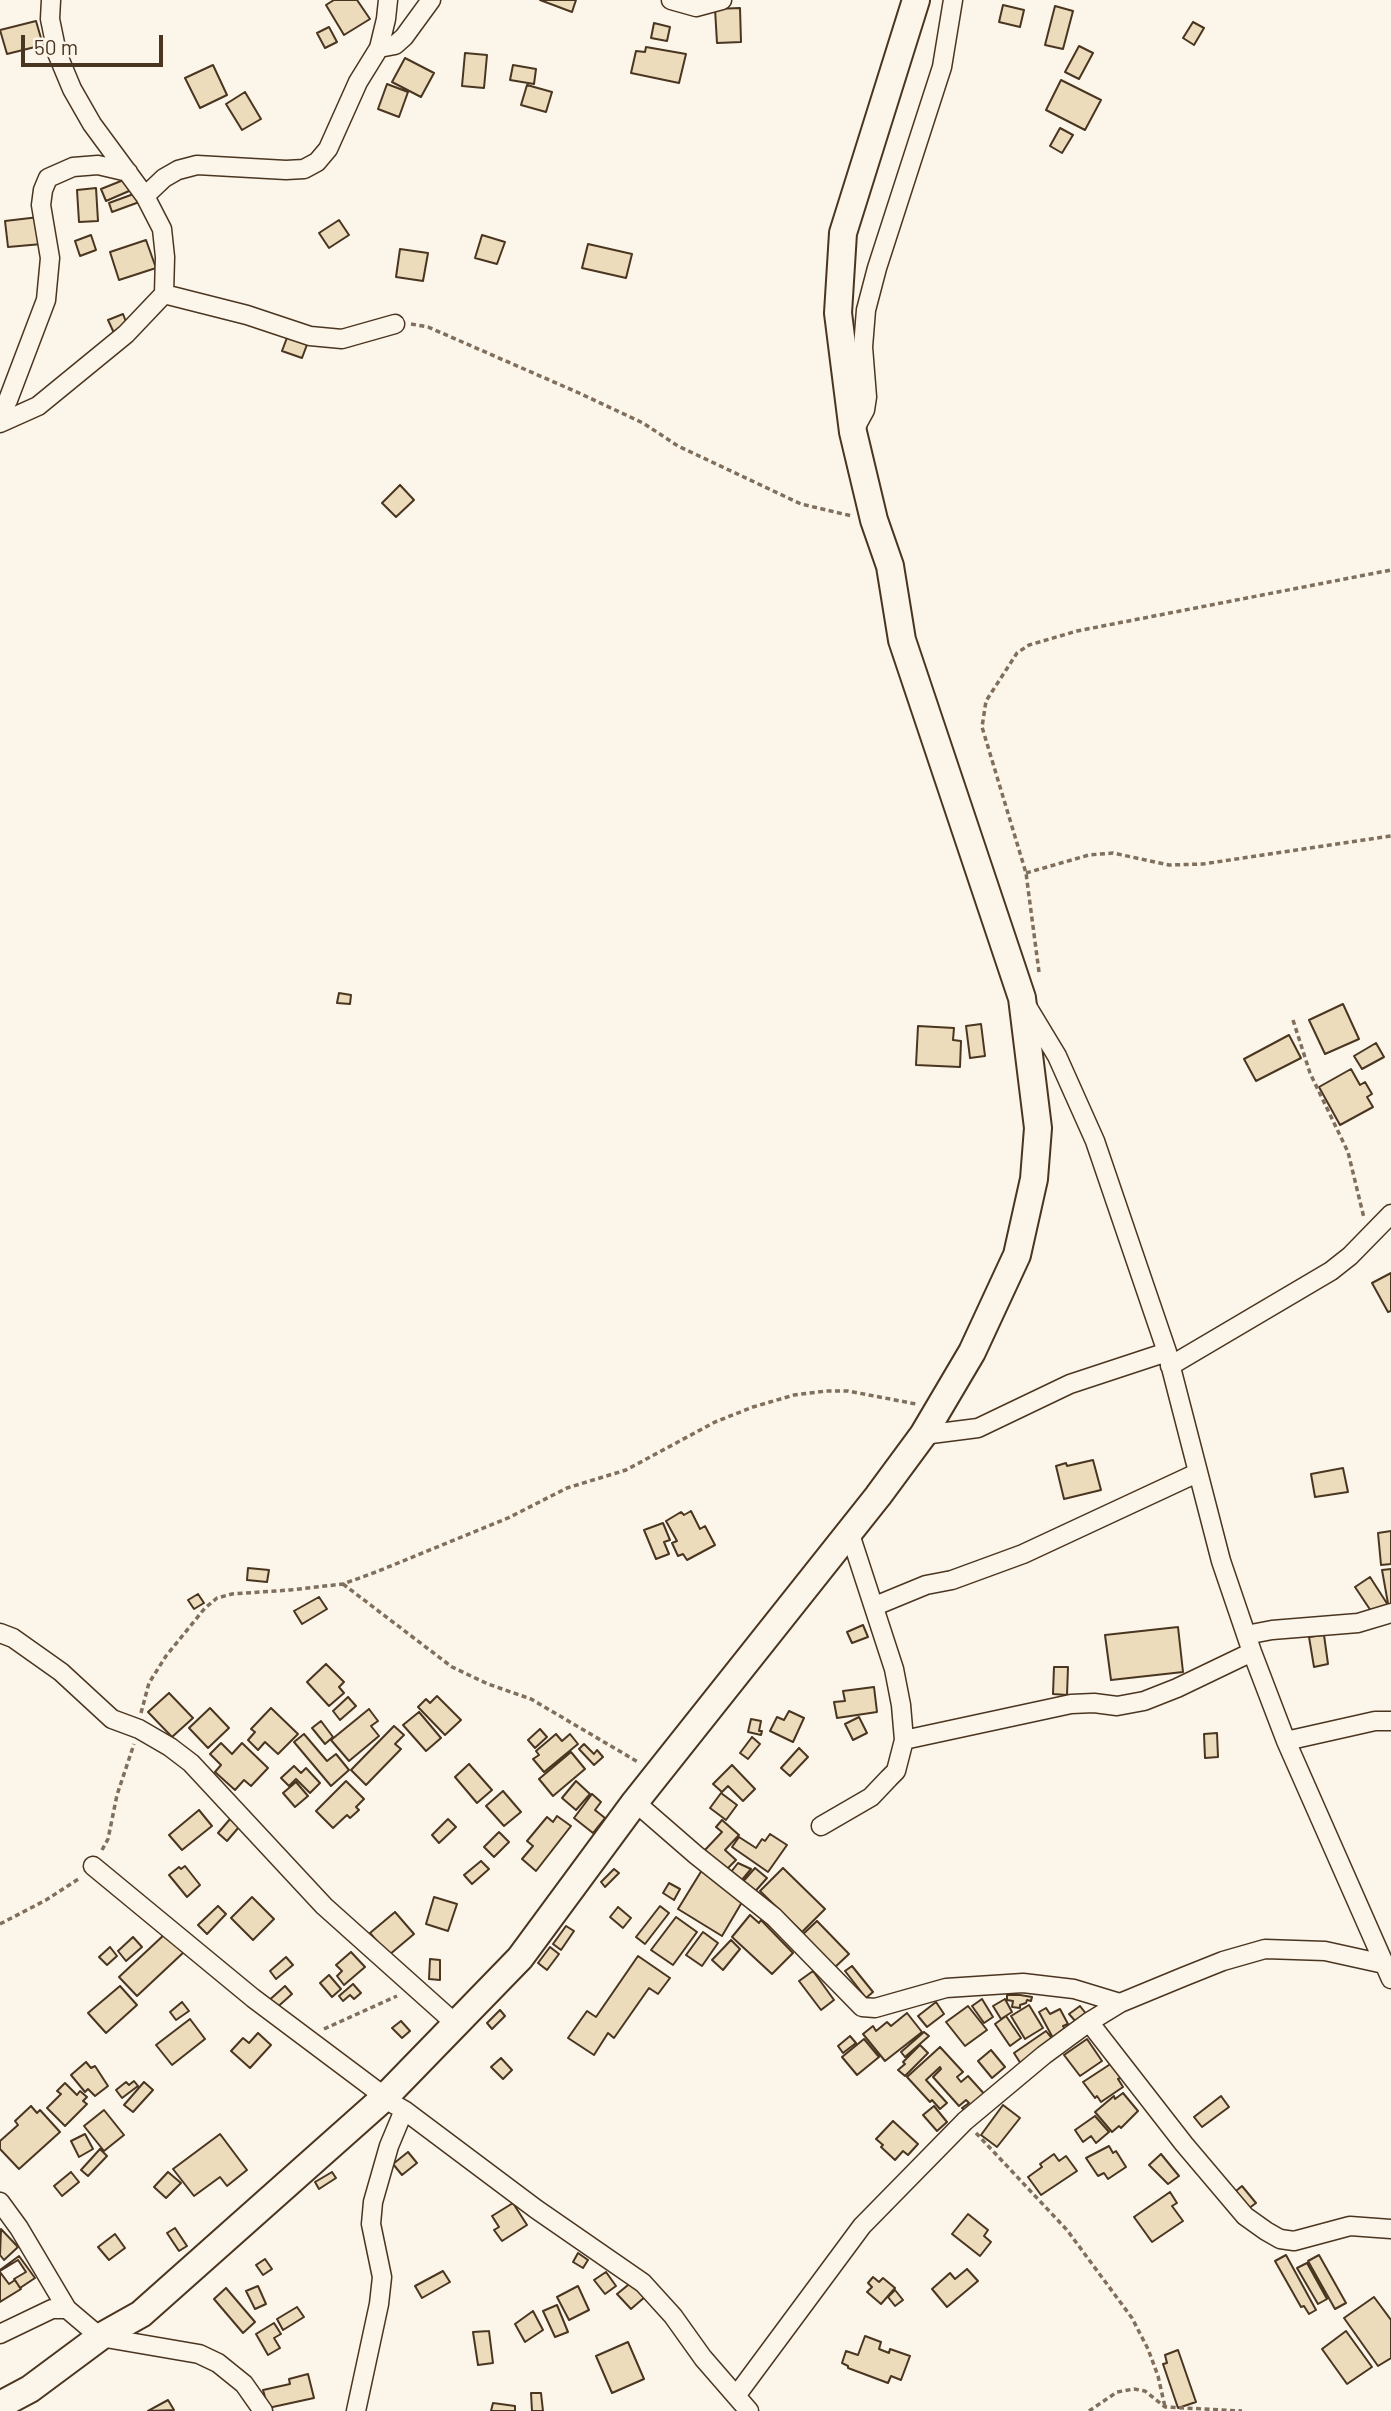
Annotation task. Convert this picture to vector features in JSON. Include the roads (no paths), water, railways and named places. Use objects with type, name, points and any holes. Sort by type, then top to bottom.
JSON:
[{"type":"main road","points":[[0,2405],[30,2389],[100,2337],[141,2314],[391,2102],[457,2025],[520,1958],[635,1802],[878,1496],[923,1435],[972,1352],[1017,1255],[1034,1179],[1038,1128],[1031,989],[902,640],[890,566],[874,520],[853,432],[838,313],[843,233],[916,0]]},
{"type":"street","points":[[0,424],[37,406],[127,334],[164,294],[165,257],[162,229],[145,196],[92,124],[72,89],[57,52],[50,19],[51,0]]},
{"type":"street","points":[[145,196],[164,178],[178,170],[197,165],[286,170],[304,169],[317,162],[328,149],[358,82],[379,48],[388,0]]},
{"type":"street","points":[[379,48],[395,45],[404,37],[431,0]]},
{"type":"street","points":[[671,0],[696,7],[722,0]]},
{"type":"street","points":[[853,432],[865,410],[867,397],[863,347],[866,310],[942,67],[953,0]]},
{"type":"street","points":[[0,414],[8,400],[46,300],[50,258],[41,205],[48,178],[73,167],[98,165],[128,172]]},
{"type":"street","points":[[164,294],[247,315],[310,336],[342,339],[395,324]]},
{"type":"street","points":[[1031,989],[1095,1141],[1168,1359],[1221,1561],[1249,1644],[1286,1741],[1387,1971]]},
{"type":"street","points":[[923,1435],[978,1428],[1070,1384],[1168,1359],[1331,1271],[1350,1256],[1391,1214]]},
{"type":"street","points":[[875,1606],[926,1585],[952,1580],[1023,1553],[1197,1473]]},
{"type":"street","points":[[821,1826],[871,1797],[896,1771],[904,1740],[894,1669],[849,1531]]},
{"type":"street","points":[[904,1740],[1070,1704],[1126,1705],[1177,1688],[1272,1630],[1358,1623],[1391,1613]]},
{"type":"street","points":[[0,1633],[13,1638],[61,1672],[112,1719],[139,1729],[191,1763],[324,1906],[457,2025]]},
{"type":"street","points":[[1286,1741],[1375,1721],[1391,1721]]},
{"type":"street","points":[[635,1802],[696,1856],[774,1917],[862,2007],[875,2008],[946,1988],[1023,1983],[1074,1989],[1120,2003]]},
{"type":"street","points":[[93,1866],[253,1998],[536,2209],[643,2283],[750,2411]]},
{"type":"street","points":[[736,2396],[862,2225],[965,2121],[1088,2022],[1120,2003],[1223,1961],[1265,1949],[1325,1951],[1387,1971]]},
{"type":"street","points":[[1088,2022],[1184,2144],[1245,2216],[1266,2231],[1280,2239],[1294,2241],[1350,2226],[1391,2229]]},
{"type":"street","points":[[356,2411],[379,2304],[382,2277],[370,2224],[373,2202],[389,2146],[391,2102]]},
{"type":"street","points":[[0,2202],[19,2228],[67,2309],[100,2337],[199,2354],[218,2363],[244,2384],[263,2411]]},
{"type":"street","points":[[0,2334],[52,2309],[67,2309]]}]
